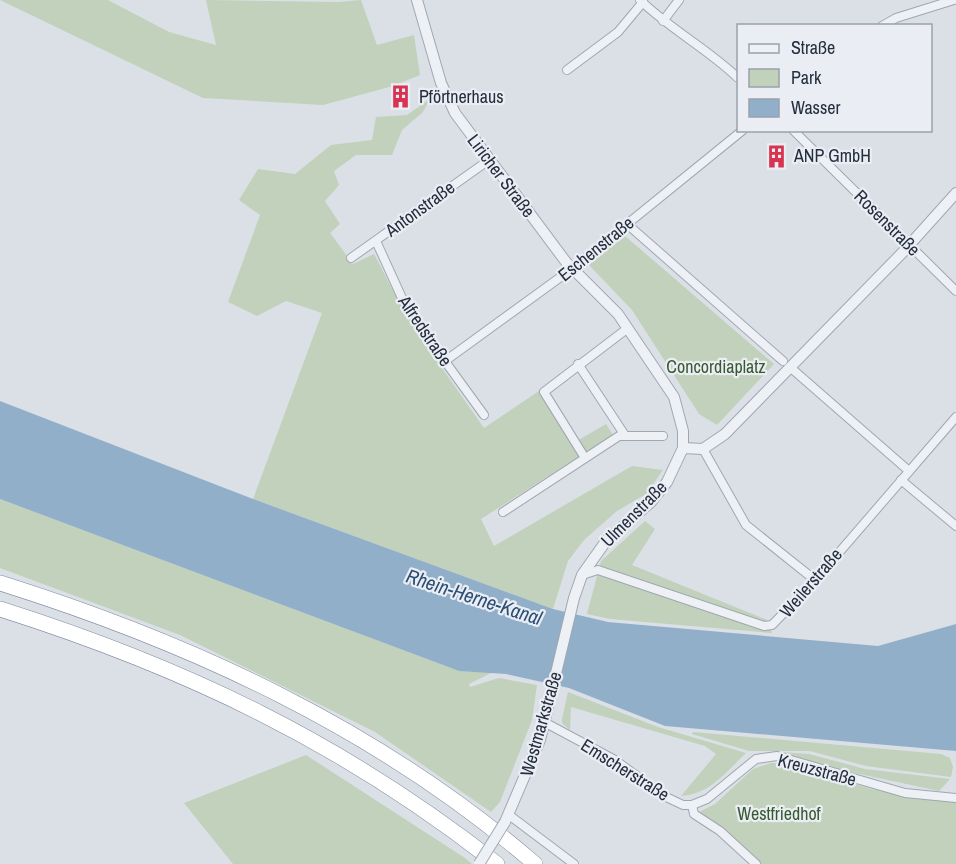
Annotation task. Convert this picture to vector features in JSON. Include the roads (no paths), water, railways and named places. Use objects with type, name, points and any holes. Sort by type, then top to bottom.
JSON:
[{"type":"highway","points":[[0,584],[91,613],[169,643],[259,683],[345,729],[427,781],[535,864]]},
{"type":"highway","points":[[0,609],[170,670],[247,704],[330,749],[411,800],[497,864]]},
{"type":"street","name":"Liricher Straße","points":[[417,0],[446,97],[455,113],[573,268],[599,291],[628,328],[674,397],[683,431],[683,448]]},
{"type":"street","points":[[663,21],[679,0]]},
{"type":"street","points":[[886,24],[896,18],[954,0]]},
{"type":"street","points":[[567,70],[618,32],[642,1],[663,21],[720,61],[737,77]]},
{"type":"street","name":"Eschenstraße","points":[[445,361],[573,268],[740,132]]},
{"type":"street","name":"Rosenstraße","points":[[795,132],[956,291]]},
{"type":"street","name":"Antonstraße","points":[[351,258],[489,160]]},
{"type":"street","points":[[683,448],[703,449],[725,434],[787,364],[956,193]]},
{"type":"street","points":[[627,224],[909,471]]},
{"type":"street","name":"Alfredstraße","points":[[376,241],[407,309],[484,415]]},
{"type":"street","points":[[585,458],[544,394],[549,386],[628,328]]},
{"type":"street","points":[[578,364],[624,434]]},
{"type":"street","name":"Weilerstraße","points":[[582,574],[598,570],[768,626],[777,621],[815,580],[956,417]]},
{"type":"street","points":[[503,512],[624,434],[663,436]]},
{"type":"street","name":"Ulmenstraße","points":[[582,574],[606,541],[659,494],[673,473],[683,448]]},
{"type":"street","points":[[703,449],[746,525],[815,580]]},
{"type":"street","points":[[901,480],[956,526]]},
{"type":"street","name":"Westmarkstraße","points":[[479,864],[507,819],[527,775],[544,722],[582,574]]},
{"type":"street","name":"Emscherstraße","points":[[544,722],[615,760],[671,800],[692,805],[694,814],[720,831],[756,864]]},
{"type":"street","name":"Kreuzstraße","points":[[692,805],[714,794],[752,761],[777,756],[905,793],[956,798]]},
{"type":"street","points":[[507,819],[574,864]]},
{"type":"water","name":"Rhein-Herne-Kanal","points":[[0,401],[253,499],[553,609],[608,622],[878,646],[956,624],[956,751],[665,726],[569,688],[506,674],[459,671],[0,499]]},
{"type":"place","name":"Pförtnerhaus","points":[[401,97]]},
{"type":"place","name":"ANP GmbH","points":[[776,156]]},
{"type":"park label","name":"Concordiaplatz","points":[[716,367]]},
{"type":"park label","name":"Westfriedhof","points":[[779,814]]}]
